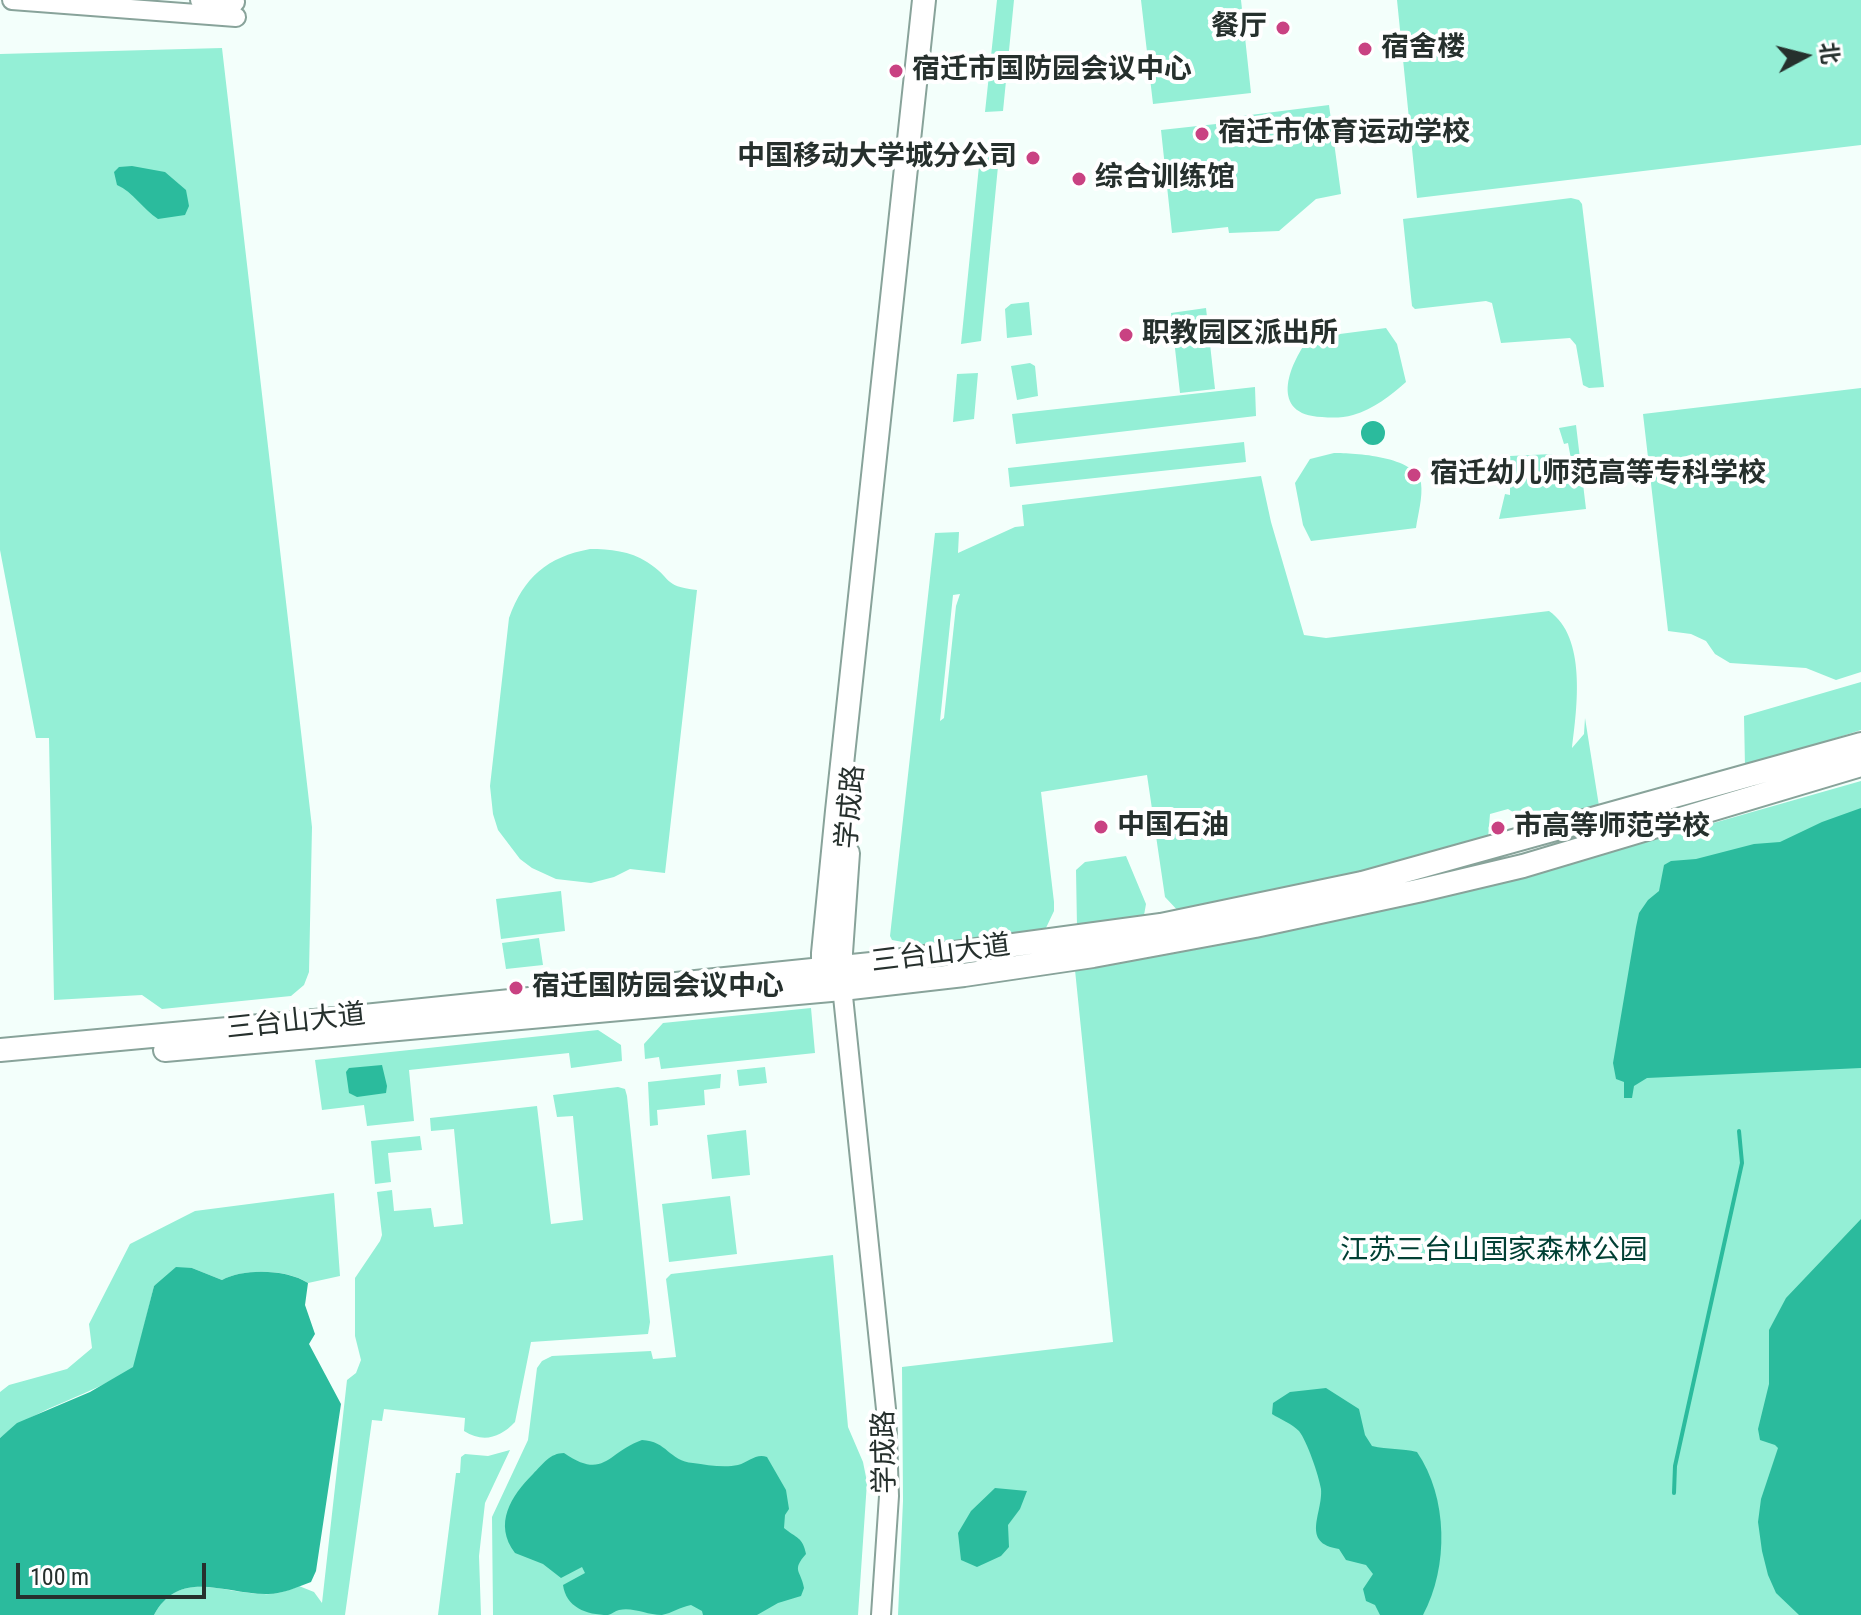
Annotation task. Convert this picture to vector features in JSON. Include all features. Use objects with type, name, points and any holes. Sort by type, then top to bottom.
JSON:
[{"type":"main road","name":"学成路","points":[[832,979],[924,0]]},
{"type":"main road","name":"学成路","points":[[832,979],[937,0]]},
{"type":"main road","name":"三台山大道","points":[[0,1063],[832,979],[1161,925],[1362,883],[1861,744]]},
{"type":"main road","name":"三台山大道","points":[[0,1050],[832,979],[964,975],[1093,956],[1255,926],[1523,866],[1861,765]]},
{"type":"street","points":[[12,0],[235,10],[200,0]]},
{"type":"street","name":"学成路","points":[[832,979],[886,1409],[889,1496],[881,1615]]},
{"type":"green space","points":[[997,0],[1014,0],[1003,111],[985,112]]},
{"type":"green space","points":[[1141,0],[1241,0],[1251,93],[1153,104]]},
{"type":"green space","points":[[1397,0],[1861,0],[1861,145],[1417,198]]},
{"type":"green space","points":[[222,48],[312,827],[309,972],[304,985],[291,996],[162,1009],[142,995],[54,1000],[49,738],[36,738],[0,550],[0,54]]},
{"type":"green space","points":[[1329,105],[1341,194],[1316,199],[1279,231],[1229,233],[1228,227],[1172,233],[1161,130]]},
{"type":"green space","points":[[980,156],[999,156],[981,341],[961,344]]},
{"type":"green space","points":[[1571,198],[1582,204],[1604,387],[1589,388],[1583,385],[1576,345],[1570,338],[1501,343],[1492,303],[1486,301],[1415,309],[1412,306],[1403,219]]},
{"type":"green space","points":[[1029,302],[1032,335],[1007,338],[1005,309],[1011,304]]},
{"type":"green space","points":[[1206,308],[1215,389],[1180,393],[1171,313]]},
{"type":"green space","points":[[1386,328],[1397,344],[1406,382],[1375,406],[1349,416],[1322,417],[1305,414],[1295,408],[1289,399],[1290,375],[1309,338]]},
{"type":"green space","points":[[1030,363],[1035,366],[1038,396],[1017,400],[1011,366]]},
{"type":"green space","points":[[978,373],[974,419],[953,422],[957,374]]},
{"type":"green space","points":[[1255,387],[1256,416],[1016,444],[1012,414]]},
{"type":"green space","points":[[1861,388],[1861,672],[1836,680],[1806,668],[1730,663],[1715,654],[1706,641],[1691,634],[1668,631],[1643,414]]},
{"type":"green space","points":[[1576,425],[1586,509],[1499,519],[1505,494],[1510,495],[1510,456],[1552,454],[1556,464],[1571,459],[1568,443],[1564,444],[1559,428]]},
{"type":"green space","points":[[1244,442],[1246,462],[1010,487],[1008,468]]},
{"type":"green space","points":[[1334,453],[1383,458],[1408,467],[1417,474],[1421,483],[1421,500],[1416,528],[1311,541],[1303,525],[1295,483],[1310,459]]},
{"type":"green space","points":[[1261,476],[1304,635],[1326,638],[1549,611],[1561,623],[1574,655],[1577,694],[1572,748],[1584,734],[1585,718],[1599,806],[1533,824],[1508,809],[1490,814],[1488,838],[1473,846],[1181,914],[1165,897],[1147,775],[1041,792],[1054,902],[1054,911],[1045,930],[935,944],[919,945],[892,940],[890,936],[935,533],[959,532],[958,553],[1015,527],[1024,526],[1022,505]],"holes":[[[960,594],[956,606],[944,718],[940,721],[953,595]]]},
{"type":"green space","points":[[590,549],[634,555],[655,568],[672,584],[697,590],[665,873],[630,869],[591,883],[556,879],[520,859],[498,830],[490,786],[509,618],[522,591],[539,571],[561,557]]},
{"type":"green space","points":[[1861,682],[1861,730],[1745,767],[1744,716]]},
{"type":"green space","name":"江苏三台山国家森林公园","points":[[1861,781],[1861,1615],[898,1615],[903,1501],[902,1367],[1113,1342],[1075,970],[1552,869]]},
{"type":"green space","points":[[1126,856],[1146,904],[1143,921],[1077,927],[1076,870],[1085,862]]},
{"type":"green space","points":[[561,891],[565,931],[501,939],[496,899]]},
{"type":"green space","points":[[539,938],[543,965],[506,969],[502,943]]},
{"type":"green space","points":[[811,1008],[815,1053],[661,1069],[659,1057],[645,1059],[644,1044],[663,1023]]},
{"type":"green space","points":[[598,1030],[621,1045],[622,1061],[571,1068],[569,1053],[409,1070],[414,1121],[367,1126],[364,1105],[322,1110],[315,1060]]},
{"type":"green space","points":[[765,1067],[767,1083],[739,1086],[737,1070]]},
{"type":"green space","points":[[721,1074],[720,1088],[704,1090],[705,1105],[657,1110],[658,1125],[650,1126],[648,1082]]},
{"type":"green space","points":[[618,1087],[625,1089],[627,1096],[650,1322],[648,1334],[531,1342],[515,1422],[491,1437],[478,1437],[464,1431],[465,1418],[384,1409],[382,1421],[372,1420],[345,1615],[154,1615],[164,1601],[176,1592],[202,1587],[267,1594],[299,1586],[314,1592],[322,1603],[347,1380],[356,1373],[361,1360],[355,1336],[355,1278],[382,1235],[377,1192],[392,1190],[394,1211],[431,1208],[434,1227],[463,1224],[454,1129],[431,1131],[430,1118],[537,1106],[551,1224],[583,1220],[573,1116],[557,1117],[553,1095]]},
{"type":"green space","points":[[746,1130],[750,1175],[712,1179],[707,1135]]},
{"type":"green space","points":[[420,1136],[422,1150],[388,1153],[391,1182],[375,1184],[371,1141]]},
{"type":"green space","points":[[334,1193],[340,1276],[308,1283],[289,1275],[253,1272],[222,1280],[192,1268],[154,1286],[134,1367],[101,1386],[31,1417],[0,1438],[0,1392],[9,1385],[67,1369],[92,1348],[89,1324],[130,1244],[195,1211]]},
{"type":"green space","points":[[730,1196],[737,1254],[669,1262],[662,1204]]},
{"type":"green space","points":[[833,1255],[848,1427],[863,1462],[867,1482],[858,1615],[493,1615],[492,1517],[528,1440],[537,1368],[542,1361],[552,1356],[651,1351],[653,1359],[676,1357],[666,1279],[671,1274]]},
{"type":"green space","points":[[510,1450],[485,1503],[479,1556],[481,1615],[438,1615],[456,1473],[460,1473],[461,1457],[465,1454],[488,1456]]},
{"type":"shaded area","points":[[119,167],[165,172],[186,190],[189,206],[185,215],[158,219],[117,185],[114,172]]},
{"type":"shaded area","points":[[1373,421],[1381,425],[1385,433],[1381,441],[1373,445],[1365,441],[1361,433],[1365,425]]},
{"type":"shaded area","points":[[1861,808],[1861,1068],[1647,1078],[1634,1086],[1632,1098],[1624,1098],[1624,1082],[1616,1079],[1613,1063],[1636,927],[1639,913],[1659,891],[1664,865],[1754,844],[1780,842]]},
{"type":"shaded area","points":[[382,1065],[386,1093],[357,1097],[349,1093],[346,1072],[349,1068]]},
{"type":"shaded area","points":[[1861,1219],[1861,1615],[1799,1615],[1776,1593],[1768,1575],[1758,1522],[1761,1499],[1778,1448],[1760,1440],[1758,1429],[1769,1384],[1769,1330],[1786,1298]]},
{"type":"shaded area","points":[[176,1267],[192,1268],[222,1280],[241,1273],[265,1272],[289,1275],[308,1283],[305,1305],[315,1334],[309,1344],[341,1404],[316,1571],[311,1582],[285,1592],[268,1594],[190,1588],[165,1600],[154,1615],[0,1615],[0,1438],[17,1423],[90,1392],[133,1367],[154,1286]]},
{"type":"shaded area","points":[[1326,1388],[1359,1409],[1365,1435],[1372,1446],[1417,1452],[1427,1470],[1439,1511],[1441,1554],[1423,1615],[1380,1615],[1375,1605],[1366,1601],[1363,1589],[1373,1574],[1366,1565],[1346,1560],[1339,1549],[1327,1546],[1317,1534],[1321,1489],[1306,1442],[1299,1431],[1272,1414],[1273,1403],[1290,1392]]},
{"type":"shaded area","points":[[642,1440],[657,1444],[678,1459],[704,1465],[733,1466],[756,1457],[767,1457],[786,1490],[789,1509],[784,1528],[798,1538],[805,1548],[806,1554],[798,1567],[804,1588],[801,1596],[778,1603],[757,1615],[703,1615],[702,1611],[691,1605],[662,1615],[624,1609],[600,1615],[578,1608],[565,1593],[563,1585],[585,1573],[582,1567],[561,1578],[543,1564],[515,1553],[505,1532],[508,1511],[518,1492],[547,1460],[564,1453],[578,1461],[597,1464]]},
{"type":"shaded area","points":[[995,1488],[1027,1491],[1020,1509],[1008,1525],[1009,1547],[1001,1556],[977,1567],[961,1560],[958,1533],[971,1511]]},
{"type":"waterway","points":[[1674,1493],[1675,1466],[1742,1163],[1739,1131]]},
{"type":"place","name":"餐厅","points":[[1283,28]]},
{"type":"place","name":"宿舍楼","points":[[1365,49]]},
{"type":"place","name":"宿迁市国防园会议中心","points":[[896,71]]},
{"type":"place","name":"宿迁市体育运动学校","points":[[1202,134]]},
{"type":"place","name":"中国移动大学城分公司","points":[[1033,158]]},
{"type":"place","name":"综合训练馆","points":[[1079,179]]},
{"type":"place","name":"职教园区派出所","points":[[1126,335]]},
{"type":"place","name":"宿迁幼儿师范高等专科学校","points":[[1414,475]]},
{"type":"place","name":"中国石油","points":[[1101,827]]},
{"type":"place","name":"市高等师范学校","points":[[1498,828]]},
{"type":"place","name":"宿迁国防园会议中心","points":[[516,988]]}]
